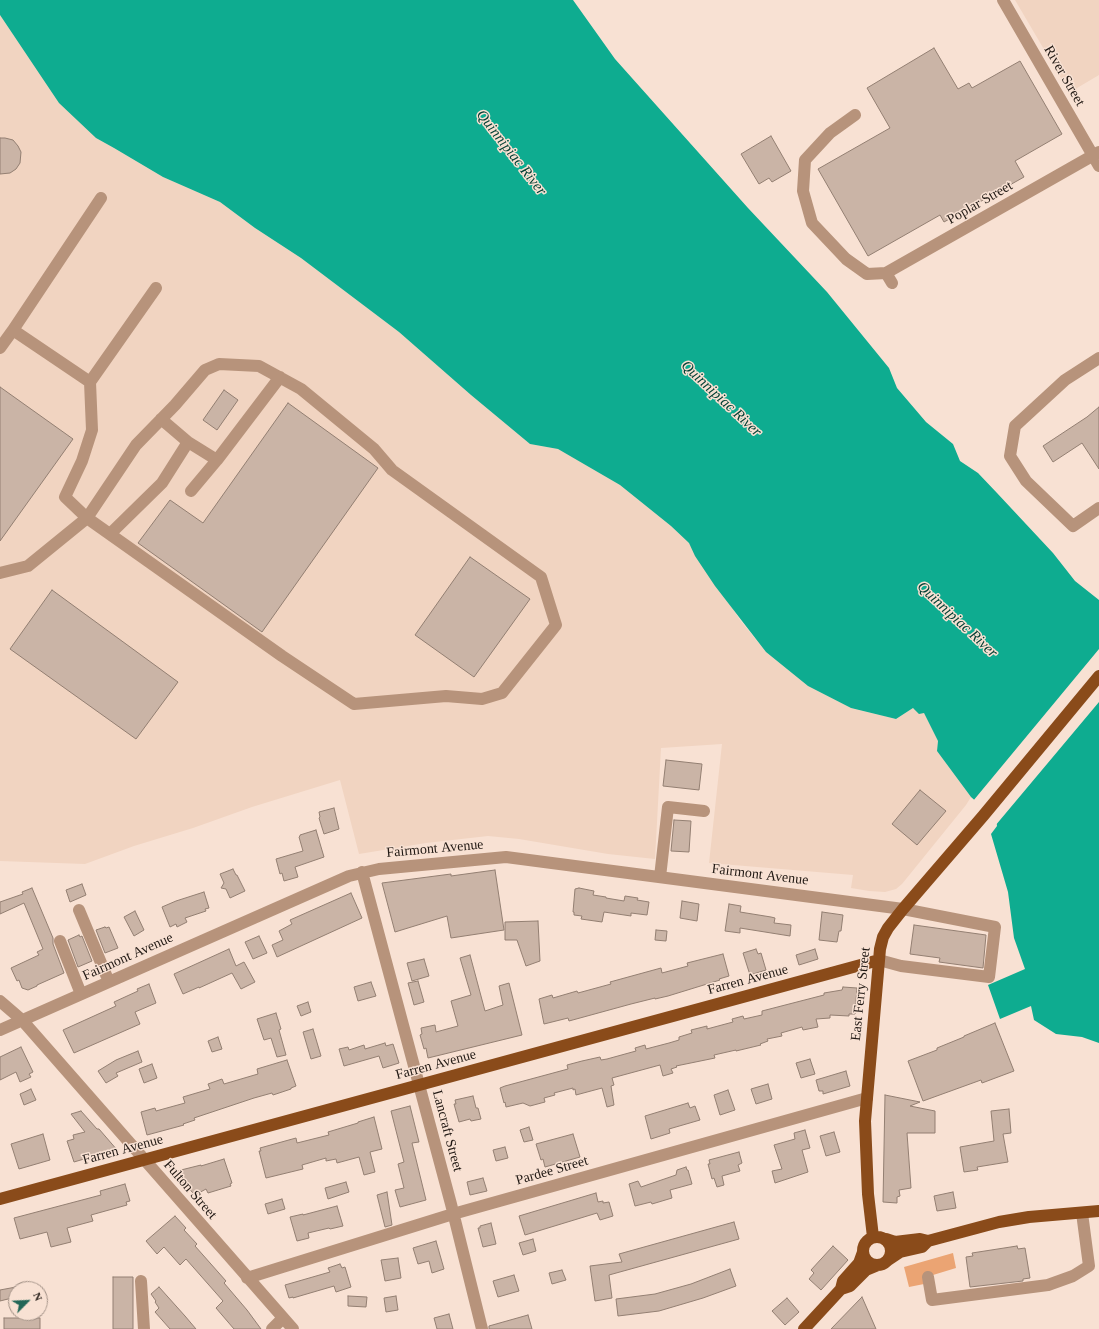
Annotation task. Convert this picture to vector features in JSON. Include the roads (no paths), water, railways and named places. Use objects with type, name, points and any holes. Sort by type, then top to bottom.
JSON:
[{"type":"main road","name":"East Ferry Street","points":[[873,1237],[868,1194],[866,1152],[867,1098],[880,949],[883,937],[903,909],[983,816],[1099,676]]},
{"type":"main road","name":"Farren Avenue","points":[[0,1199],[879,960]]},
{"type":"main road","points":[[842,1289],[843,1281],[859,1262],[863,1246],[866,1241],[873,1237],[881,1237],[895,1242],[920,1239],[928,1241],[1018,1219],[1099,1211]]},
{"type":"main road","points":[[862,1252],[868,1262],[873,1265],[883,1262],[891,1255],[890,1244],[886,1239]]},
{"type":"main road","points":[[804,1329],[842,1289],[850,1286],[866,1270],[900,1252],[922,1247],[928,1241]]},
{"type":"street","name":"River Street","points":[[1003,0],[1096,154],[1099,166]]},
{"type":"street","points":[[855,115],[830,133],[805,160],[803,190],[812,223],[846,259],[867,274],[886,273],[892,283]]},
{"type":"street","name":"Poplar Street","points":[[886,273],[1096,154]]},
{"type":"street","points":[[0,348],[101,198]]},
{"type":"street","points":[[2,571],[28,566],[87,518],[136,445],[205,370],[219,364],[259,366],[301,389],[368,444],[392,470],[541,577],[556,625],[502,693],[482,699],[446,696],[354,704],[282,656],[87,518],[64,497],[82,461],[92,430],[90,382],[156,288]]},
{"type":"street","points":[[13,330],[90,382]]},
{"type":"street","points":[[1099,358],[1065,380],[1015,426],[1010,456],[1026,481],[1073,526],[1099,508]]},
{"type":"street","points":[[191,491],[217,460],[280,377]]},
{"type":"street","points":[[161,419],[188,442],[217,460]]},
{"type":"street","points":[[110,534],[162,483],[188,442]]},
{"type":"street","points":[[660,877],[668,807],[704,811]]},
{"type":"street","name":"Fairmont Avenue","points":[[0,1030],[349,876],[379,869],[506,857],[903,909],[996,927],[989,976],[902,966],[879,960]]},
{"type":"street","name":"Lancraft Street","points":[[362,872],[482,1329]]},
{"type":"street","points":[[79,910],[109,982]]},
{"type":"street","points":[[60,941],[82,994]]},
{"type":"street","name":"Fulton Street","points":[[0,1001],[22,1020],[293,1329]]},
{"type":"street","name":"Pardee Street","points":[[247,1278],[453,1214],[867,1098]]},
{"type":"street","points":[[928,1277],[932,1300],[1048,1285],[1073,1276],[1089,1266],[1082,1213]]},
{"type":"street","points":[[141,1281],[144,1329]]},
{"type":"street","points":[[272,1329],[283,1318]]},
{"type":"water","name":"Quinnipiac River","points":[[0,0],[573,0],[615,59],[748,208],[827,292],[889,368],[897,388],[926,422],[953,444],[960,461],[978,473],[1053,553],[1075,581],[1099,600],[1099,1043],[1082,1037],[1056,1034],[1034,1020],[1031,1006],[1000,1019],[988,985],[1025,969],[1014,938],[1008,892],[991,834],[997,826],[996,819],[971,797],[937,751],[938,741],[924,713],[919,714],[913,708],[896,719],[851,708],[808,686],[766,652],[715,586],[695,556],[689,543],[671,526],[620,485],[558,449],[530,444],[399,332],[301,258],[255,228],[220,202],[163,177],[96,138],[59,103],[0,15]]}]
